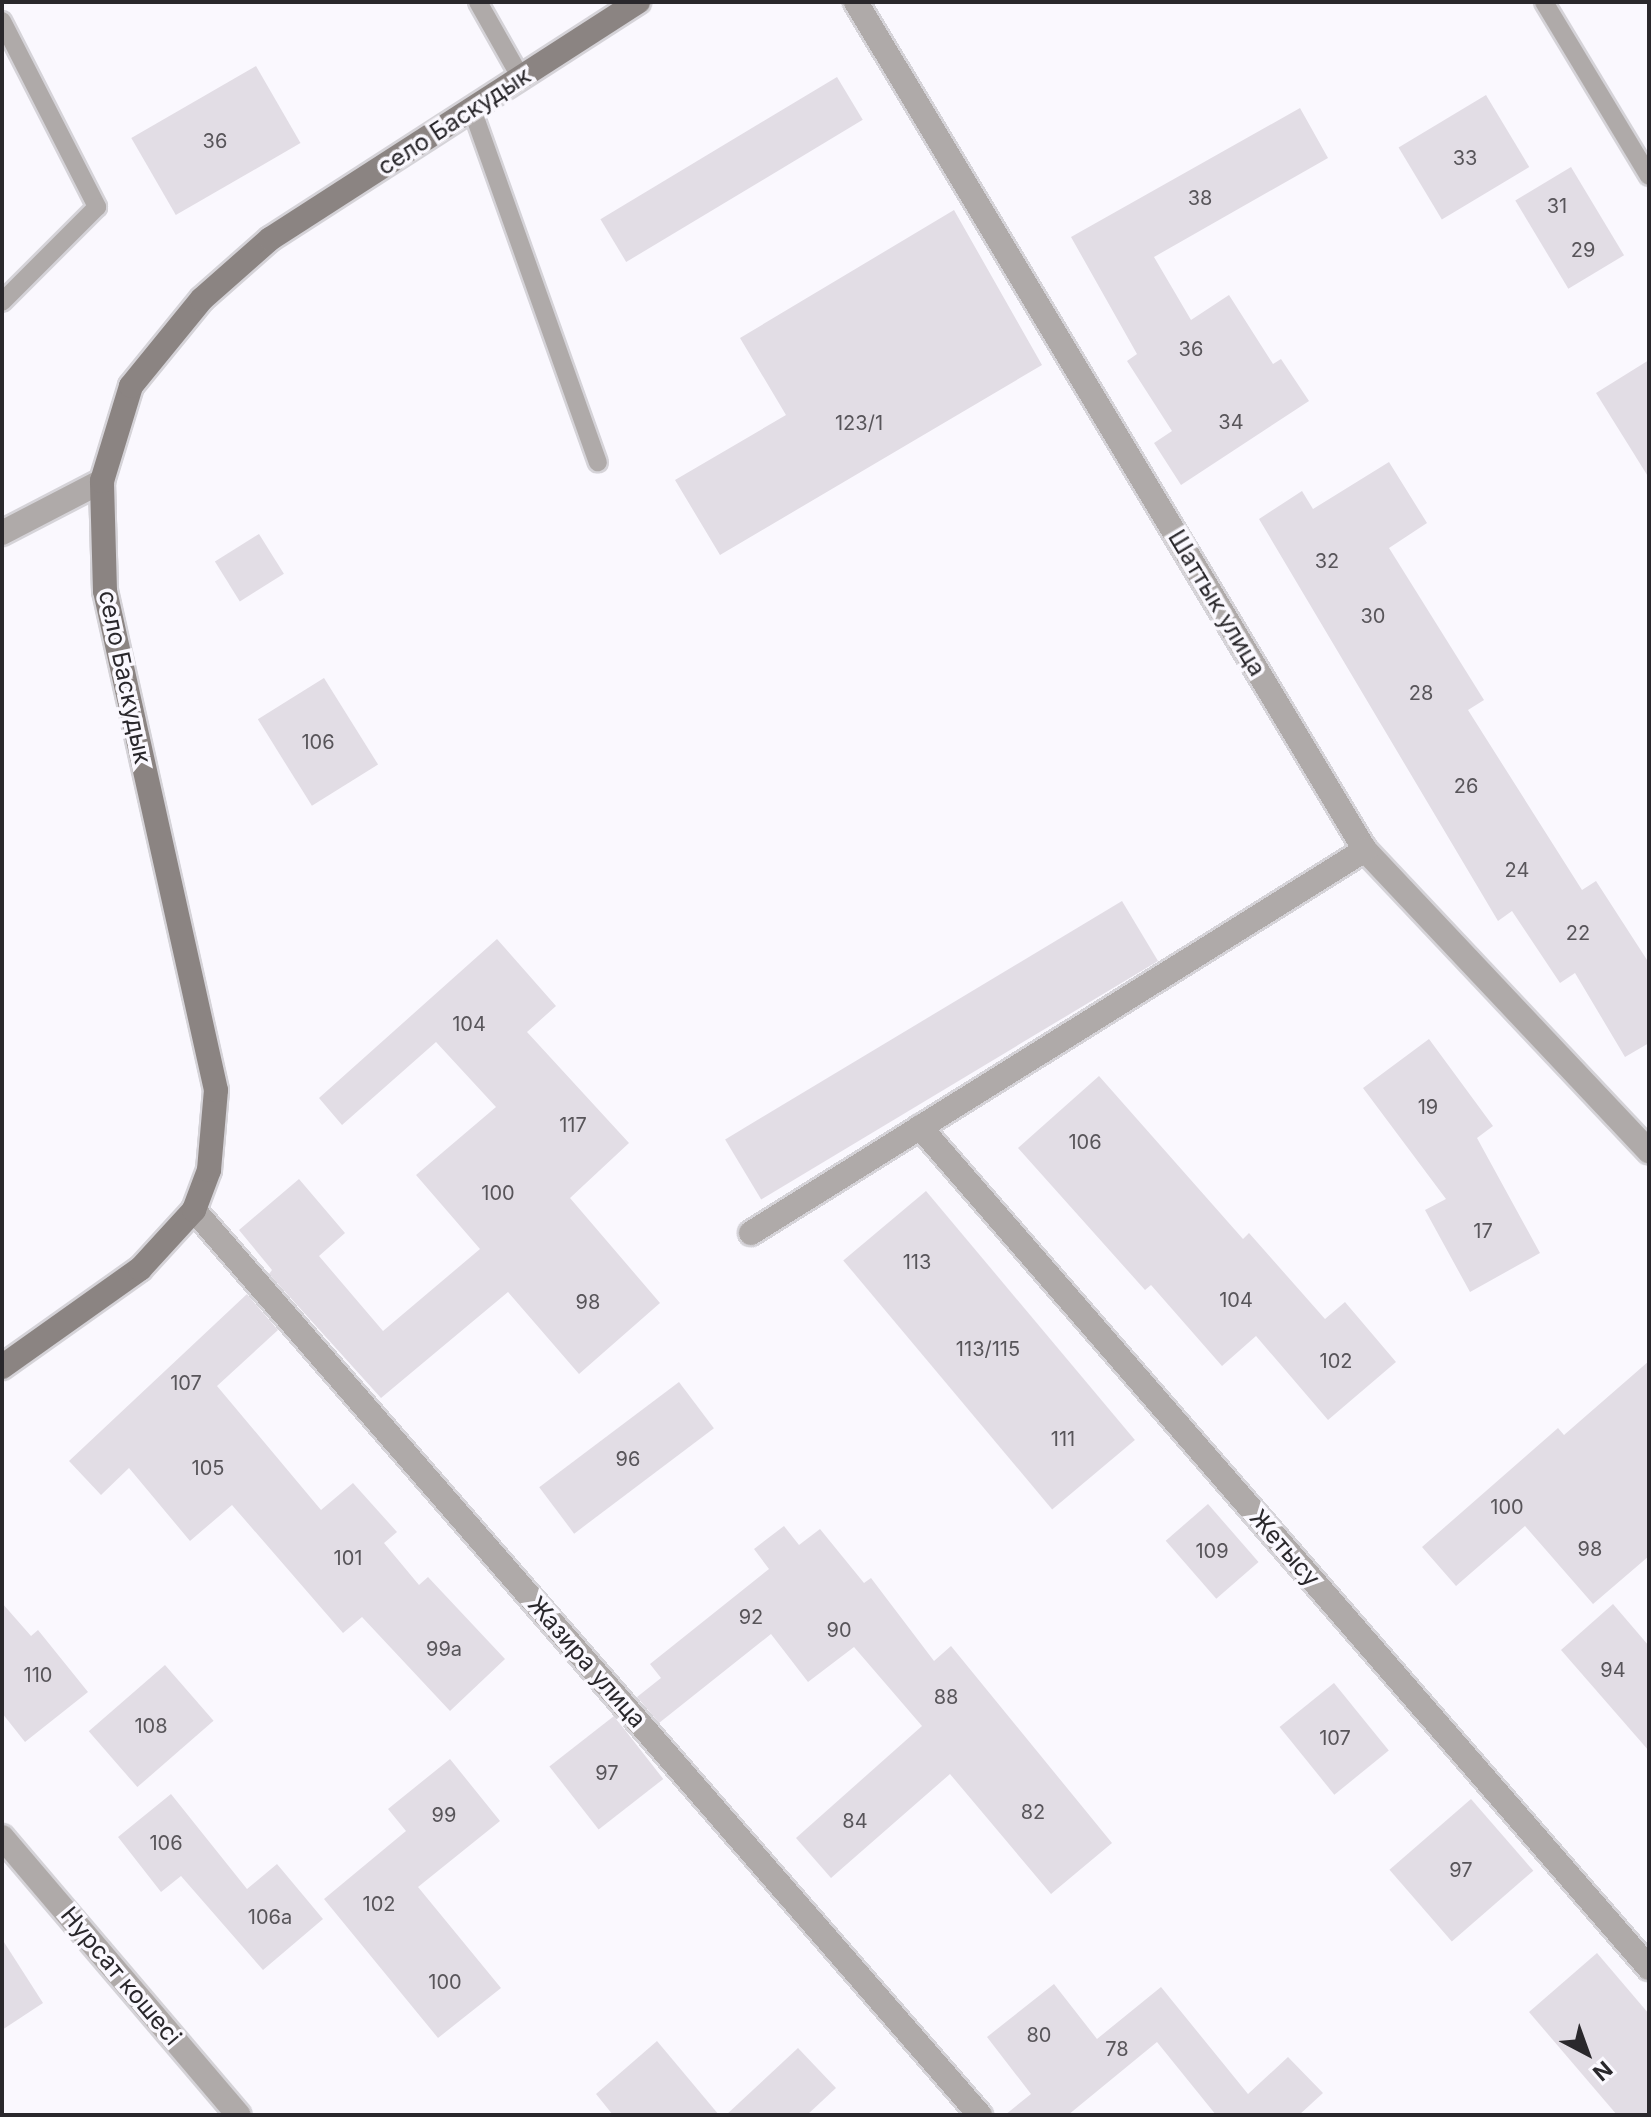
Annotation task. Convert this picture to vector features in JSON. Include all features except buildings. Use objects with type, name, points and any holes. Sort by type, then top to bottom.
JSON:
[{"type":"street","name":"село Баскудык","points":[[2,1367],[140,1269],[194,1210],[209,1170],[216,1090],[105,591],[102,481],[131,386],[202,299],[270,239],[638,2]]},
{"type":"street","name":"Шаттык улица","points":[[856,2],[1365,850],[1649,1151]]},
{"type":"street","points":[[2,533],[102,481]]},
{"type":"street","points":[[751,1233],[1365,850]]},
{"type":"street","name":"Жетысу","points":[[920,1127],[1649,1968]]},
{"type":"street","name":"Жазира улица","points":[[194,1210],[980,2115]]},
{"type":"street","name":"Нурсат кошесi","points":[[2,1837],[239,2115]]},
{"type":"lane","points":[[478,2],[521,78]]},
{"type":"lane","points":[[1544,2],[1649,176]]},
{"type":"lane","points":[[2,21],[97,207],[2,302]]},
{"type":"lane","points":[[472,109],[598,462]]}]
